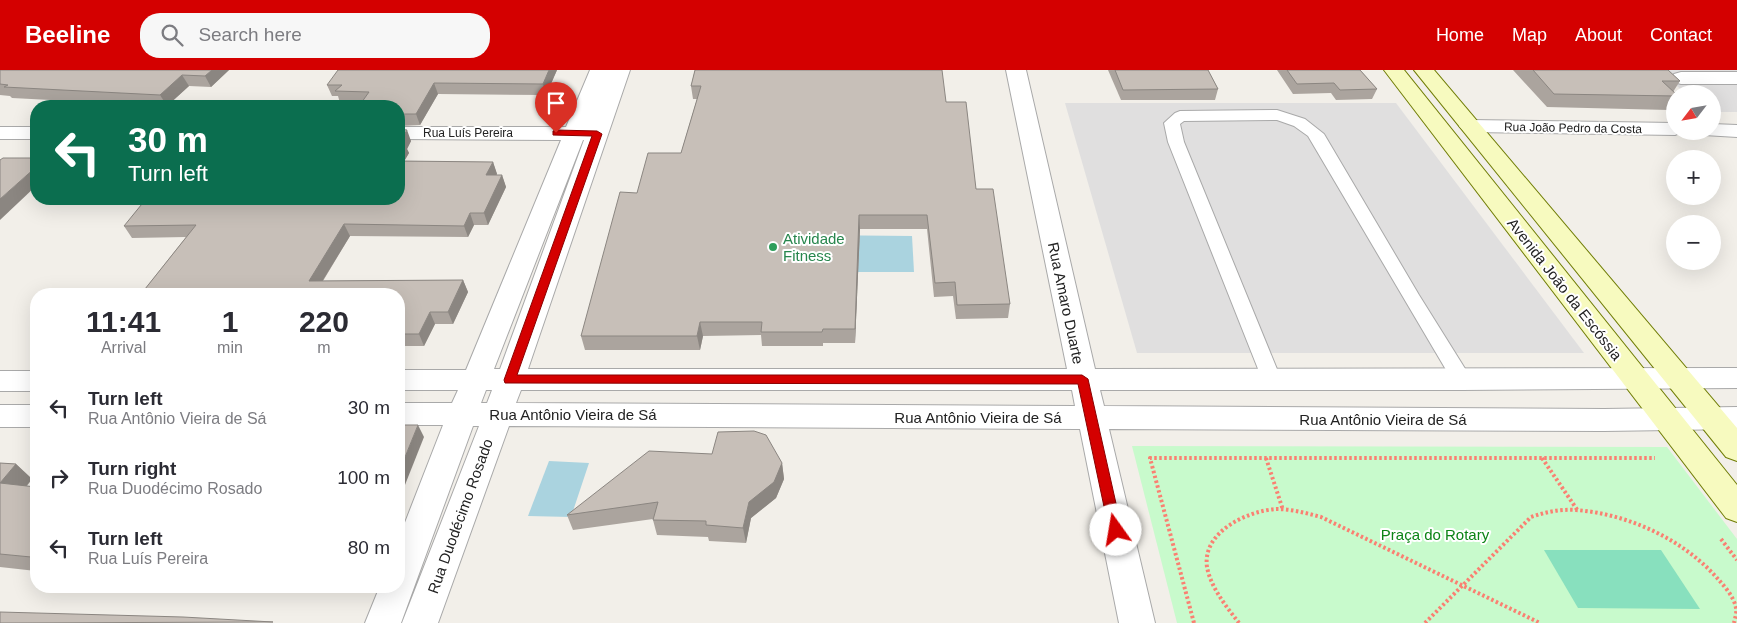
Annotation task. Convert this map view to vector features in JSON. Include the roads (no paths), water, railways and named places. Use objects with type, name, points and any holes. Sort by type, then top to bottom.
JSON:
[{"type":"main road","name":"Avenida João da Escóssia","points":[[1394,70],[1737,509]]},
{"type":"main road","name":"Avenida João da Escóssia","points":[[1424,70],[1678,378],[1724,418],[1737,449]]},
{"type":"street","name":"Rua Duodécimo Rosado","points":[[420,623],[510,380],[587,133],[600,70]]},
{"type":"street","name":"Rua Duodécimo Rosado","points":[[405,565],[477,380],[587,133],[620,70]]},
{"type":"street","name":"Rua Amaro Duarte","points":[[1016,70],[1082,379],[1137,623]]},
{"type":"street","points":[[1682,78],[1737,78]]},
{"type":"street","name":"Rua João Pedro da Costa","points":[[1470,126],[1666,129]]},
{"type":"street","points":[[1721,130],[1737,130]]},
{"type":"street","points":[[0,133],[30,133]]},
{"type":"street","name":"Rua Luís Pereira","points":[[405,133],[587,133]]},
{"type":"street","points":[[405,380],[1462,380],[1737,378]]},
{"type":"street","points":[[0,381],[30,381]]},
{"type":"street","name":"Rua Antônio Vieira de Sá","points":[[405,414],[1724,418]]},
{"type":"street","points":[[0,416],[30,416]]},
{"type":"street","points":[[383,623],[394,593]]},
{"type":"lane","points":[[1271,379],[1176,142],[1172,124],[1180,116],[1278,115],[1290,117],[1309,128],[1318,137],[1410,296],[1462,380]]},
{"type":"water","points":[[812,235],[912,236],[914,272],[810,272]]},
{"type":"water","points":[[549,461],[589,463],[571,517],[528,516]]},
{"type":"place","name":"Atividade Fitness","points":[[773,247]]},
{"type":"park label","name":"Praça do Rotary","points":[[1435,534]]}]
